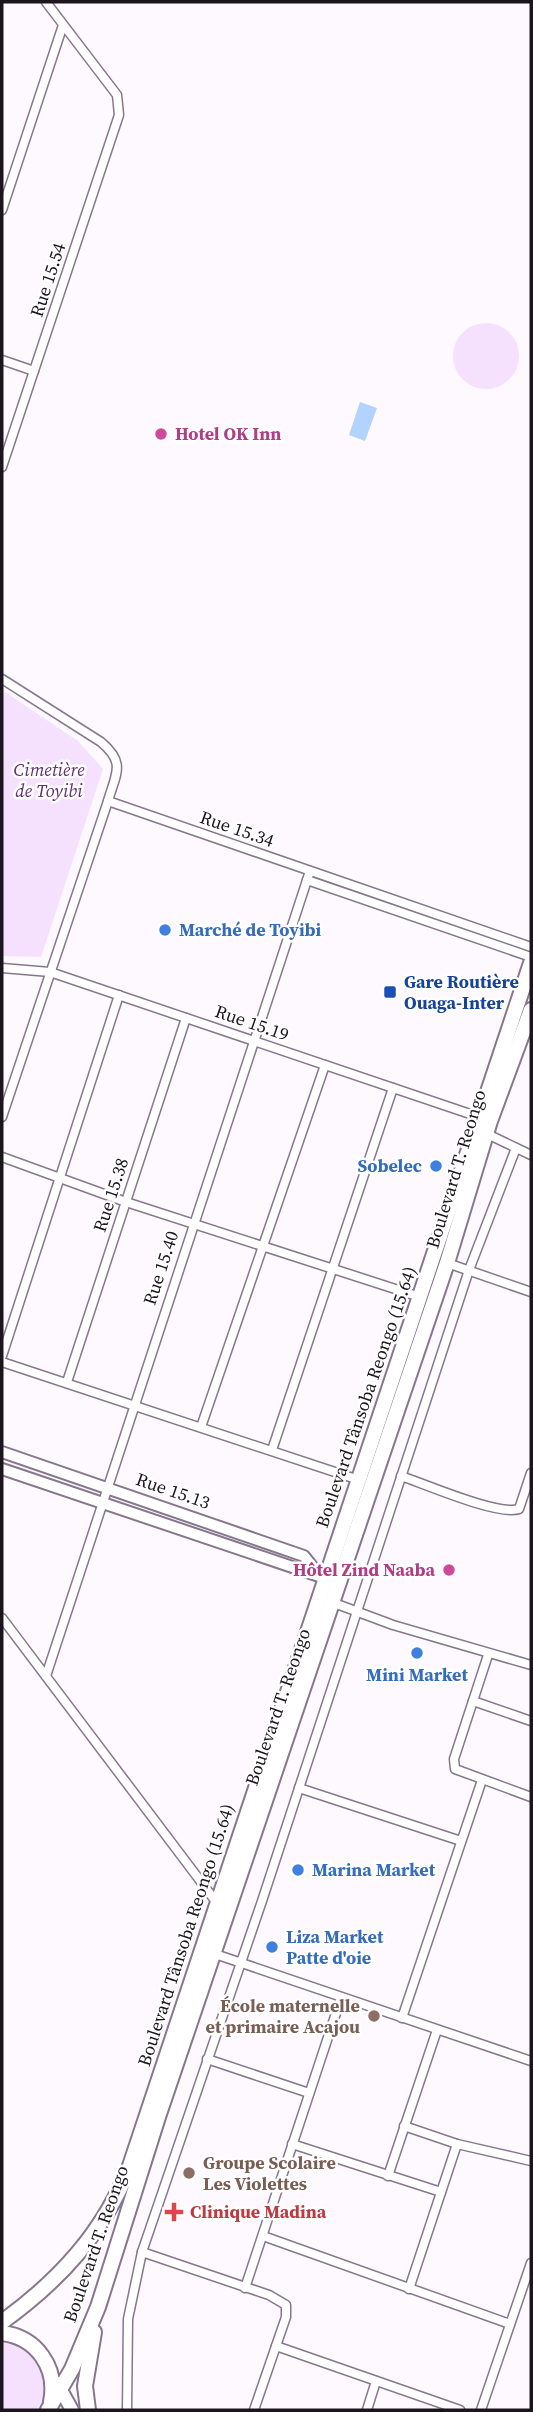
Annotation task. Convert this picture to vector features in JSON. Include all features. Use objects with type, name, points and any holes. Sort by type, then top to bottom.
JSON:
[{"type":"highway","name":"Boulevard Tânsoba Reongo (15.64)","points":[[2,2322],[64,2271],[94,2236],[112,2207],[130,2166],[325,1578],[483,1125],[531,963]]},
{"type":"highway","name":"Boulevard T. Reongo","points":[[48,2410],[72,2369],[98,2307],[162,2106],[447,1263],[483,1125],[531,1010]]},
{"type":"highway","points":[[88,2410],[85,2386],[98,2307]]},
{"type":"highway","points":[[2,2333],[32,2344],[49,2367],[52,2389],[48,2410]]},
{"type":"highway","points":[[72,2369],[85,2386]]},
{"type":"main road","name":"Rue 15.13","points":[[2,1451],[304,1556],[325,1578],[334,1603]]},
{"type":"main road","name":"Rue 15.13","points":[[2,1469],[325,1578]]},
{"type":"main road","points":[[49,2367],[72,2410]]},
{"type":"street","points":[[2,210],[64,25],[46,2]]},
{"type":"street","name":"Rue 15.54","points":[[2,467],[6,443],[34,371],[119,115],[117,95],[64,25]]},
{"type":"street","points":[[2,360],[34,371]]},
{"type":"street","points":[[2,679],[114,753],[118,761],[108,801],[2,1117]]},
{"type":"street","name":"Rue 15.34","points":[[108,801],[309,875],[531,947]]},
{"type":"street","points":[[309,875],[531,957]]},
{"type":"street","name":"Rue 15.40","points":[[46,1676],[309,875]]},
{"type":"street","name":"Rue 15.19","points":[[2,968],[50,972],[393,1088],[483,1125],[531,1155]]},
{"type":"street","points":[[2,1356],[119,995]]},
{"type":"street","name":"Rue 15.38","points":[[66,1382],[186,1018]]},
{"type":"street","points":[[201,1427],[325,1065]]},
{"type":"street","points":[[272,1450],[393,1088]]},
{"type":"street","points":[[128,2410],[128,2319],[142,2252],[299,1788],[469,1270],[516,1148]]},
{"type":"street","points":[[2,1157],[126,1202],[264,1244],[331,1269],[421,1297]]},
{"type":"street","points":[[447,1263],[531,1292]]},
{"type":"street","points":[[2,1362],[359,1480]]},
{"type":"street","points":[[401,1476],[485,1506],[513,1511],[519,1509],[531,1473]]},
{"type":"street","points":[[334,1603],[488,1656],[527,1666]]},
{"type":"street","points":[[2,1618],[217,1903]]},
{"type":"street","points":[[488,1656],[454,1764],[458,1772],[531,1797]]},
{"type":"street","points":[[473,1701],[531,1721]]},
{"type":"street","points":[[402,2018],[482,1780]]},
{"type":"street","points":[[299,1788],[461,1841]]},
{"type":"street","points":[[215,1954],[531,2061]]},
{"type":"street","points":[[245,2288],[341,1998]]},
{"type":"street","points":[[388,2176],[438,2030]]},
{"type":"street","points":[[207,2059],[309,2093]]},
{"type":"street","points":[[404,2126],[457,2144],[531,2161]]},
{"type":"street","points":[[292,2144],[442,2192]]},
{"type":"street","points":[[409,2289],[457,2144]]},
{"type":"street","points":[[263,2236],[510,2324]]},
{"type":"street","points":[[142,2252],[286,2305],[286,2317],[254,2410]]},
{"type":"street","points":[[481,2410],[531,2263]]},
{"type":"street","points":[[276,2346],[460,2410]]},
{"type":"street","points":[[367,2410],[376,2381]]},
{"type":"green space","points":[[486,323],[499,326],[509,333],[516,343],[519,356],[516,369],[509,379],[499,386],[486,389],[473,386],[463,379],[456,369],[453,356],[456,343],[463,333],[473,326]]},
{"type":"green space","name":"Cimetière de Toyibi","points":[[2,690],[78,741],[103,769],[41,957],[2,956]]},
{"type":"green space","points":[[2,2339],[25,2348],[39,2364],[45,2386],[42,2410],[2,2410]]},
{"type":"water","points":[[360,402],[377,408],[365,441],[349,435]]},
{"type":"place","name":"Hotel OK Inn","points":[[161,434]]},
{"type":"place","name":"Marché de Toyibi","points":[[165,930]]},
{"type":"place","name":"Gare Routière Ouaga-Inter","points":[[390,992]]},
{"type":"place","name":"Sobelec","points":[[436,1166]]},
{"type":"place","name":"Hôtel Zind Naaba","points":[[449,1570]]},
{"type":"place","name":"Mini Market","points":[[417,1653]]},
{"type":"place","name":"Marina Market","points":[[298,1870]]},
{"type":"place","name":"Liza Market Patte d'oie","points":[[272,1947]]},
{"type":"place","name":"École maternelle et primaire Acajou","points":[[374,2016]]},
{"type":"place","name":"Groupe Scolaire Les Violettes","points":[[189,2173]]},
{"type":"place","name":"Clinique Madina","points":[[174,2212]]}]
